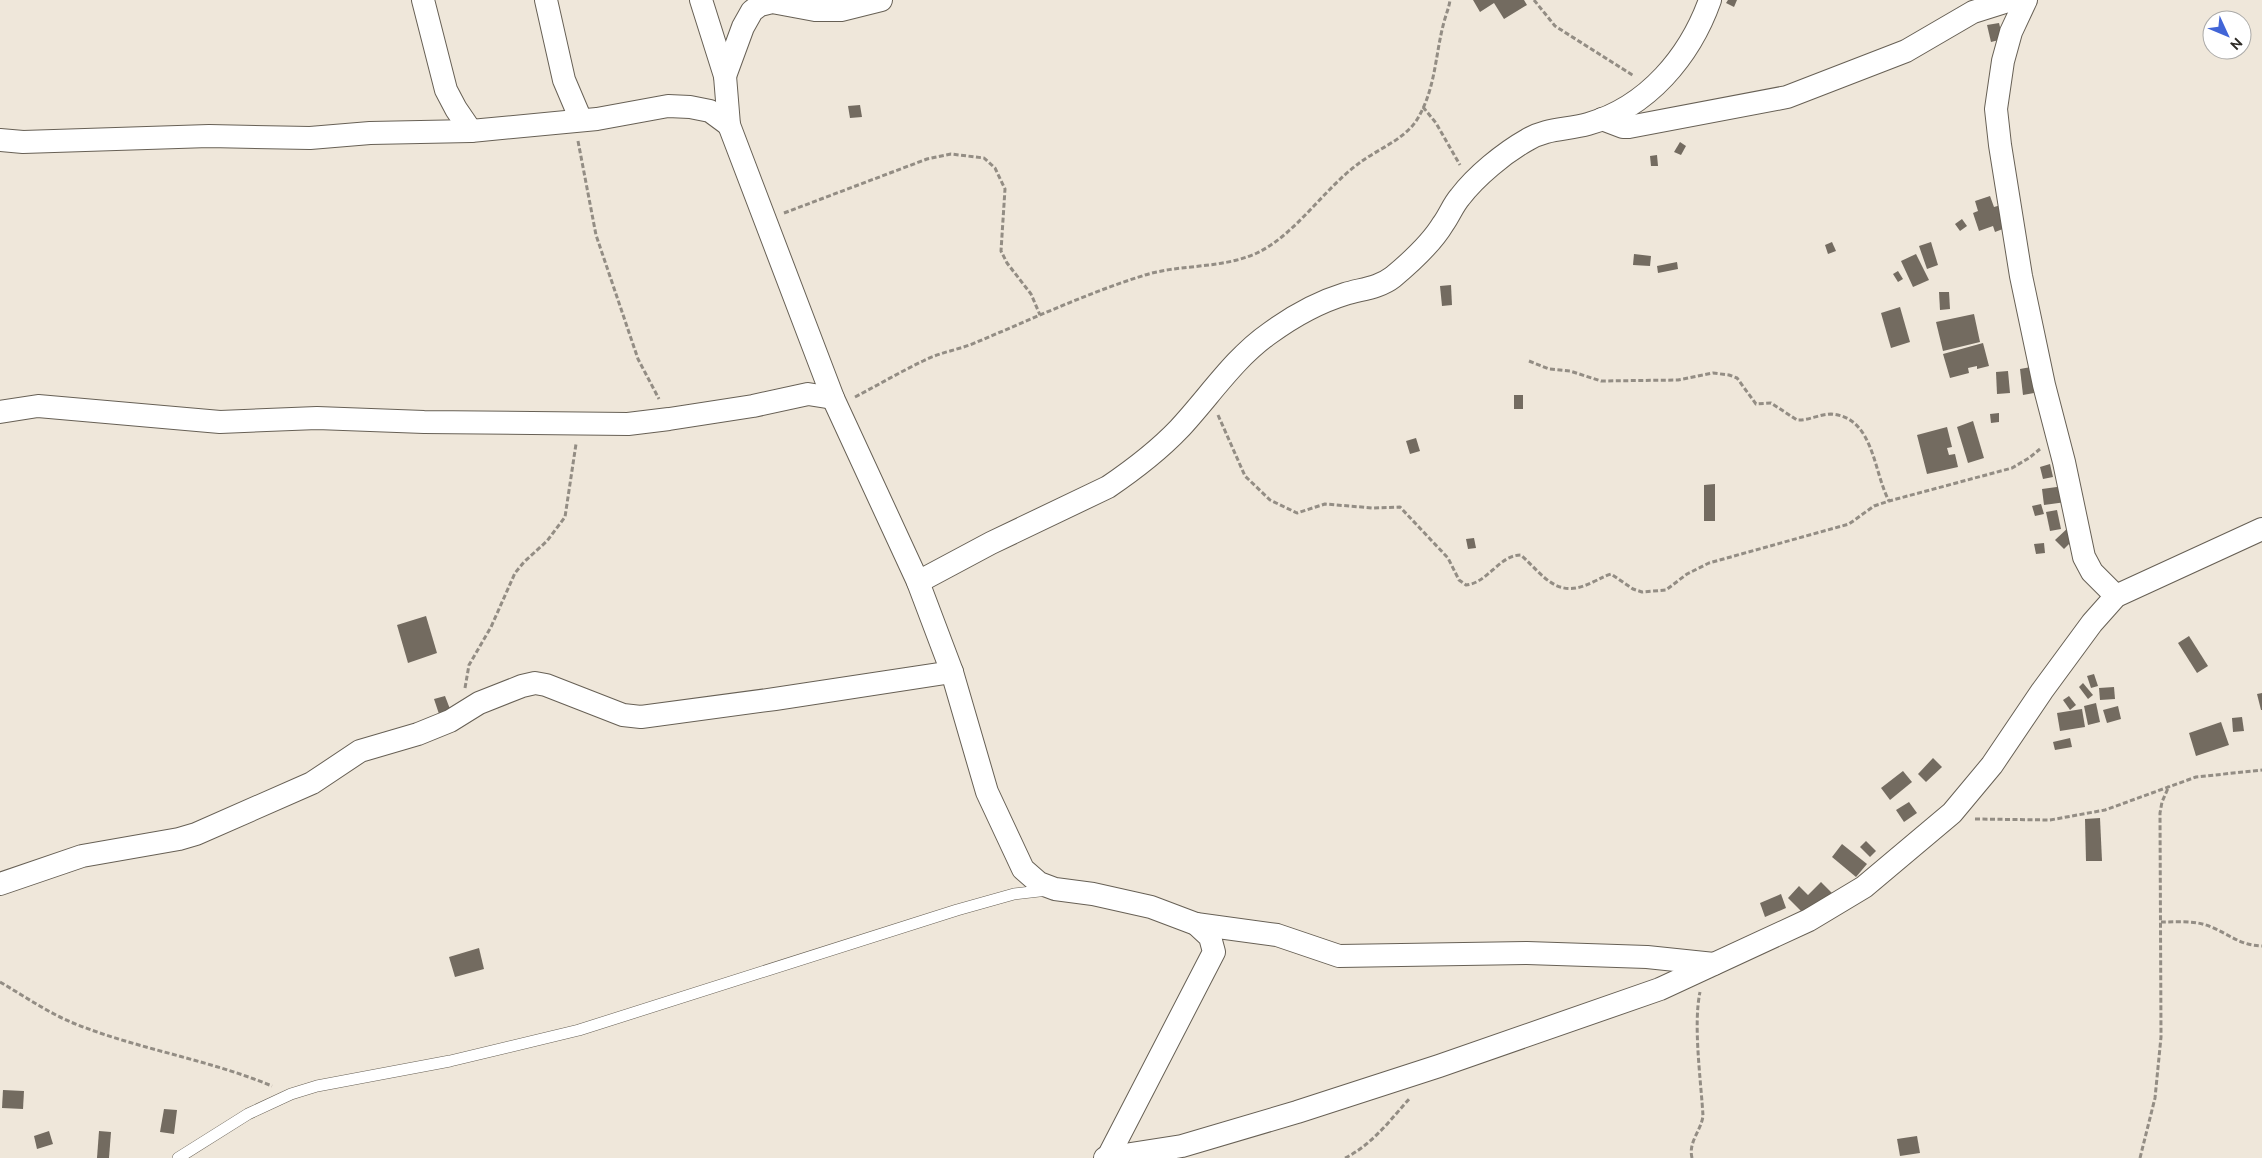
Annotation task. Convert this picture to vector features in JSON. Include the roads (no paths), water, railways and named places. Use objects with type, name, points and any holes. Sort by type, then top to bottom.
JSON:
[{"type":"street","points":[[423,0],[446,90],[456,109],[471,130]]},
{"type":"street","points":[[546,0],[564,80],[578,121]]},
{"type":"street","points":[[701,0],[725,76],[729,125],[833,398],[918,582],[952,672],[987,792],[1023,869],[1039,883],[1054,889],[1093,894],[1151,907],[1196,924],[1277,935],[1339,956],[1527,953],[1647,956],[1713,965]]},
{"type":"street","points":[[725,76],[743,27],[752,12],[760,5],[772,2],[815,10],[841,10],[881,0]]},
{"type":"street","points":[[918,582],[974,552],[1108,487],[1143,460],[1179,428],[1210,392],[1255,346],[1288,321],[1344,294],[1378,285],[1392,278],[1431,240],[1467,188],[1510,150],[1528,138],[1540,133],[1588,124],[1639,100],[1686,50],[1702,23],[1710,0]]},
{"type":"street","points":[[1602,119],[1623,127],[1630,127],[1787,97],[1906,50],[1973,12],[2011,0]]},
{"type":"street","points":[[2026,0],[2011,32],[2007,46],[1996,109],[2021,276],[2044,386],[2059,442],[2086,564],[2116,596]]},
{"type":"street","points":[[0,140],[23,142],[199,136],[281,138],[471,130],[578,121],[668,106],[710,110],[729,125]]},
{"type":"street","points":[[4,408],[38,406],[220,422],[317,418],[424,422],[628,424],[669,420],[753,406],[808,394],[833,398]]},
{"type":"street","points":[[1106,1157],[1154,1152],[1182,1146],[1439,1066],[1660,989],[1809,920],[1864,887],[1952,813],[1992,765],[2042,691],[2092,623],[2116,596],[2262,529]]},
{"type":"street","points":[[0,884],[82,856],[179,839],[196,834],[312,783],[360,751],[418,734],[450,721],[479,703],[535,683],[546,685],[623,715],[641,717],[952,672]]},
{"type":"street","points":[[1106,1157],[1214,952],[1210,937],[1196,924]]},
{"type":"lane","points":[[178,1158],[248,1114],[291,1094],[317,1086],[450,1061],[579,1030],[957,910],[1014,894],[1054,889]]}]
